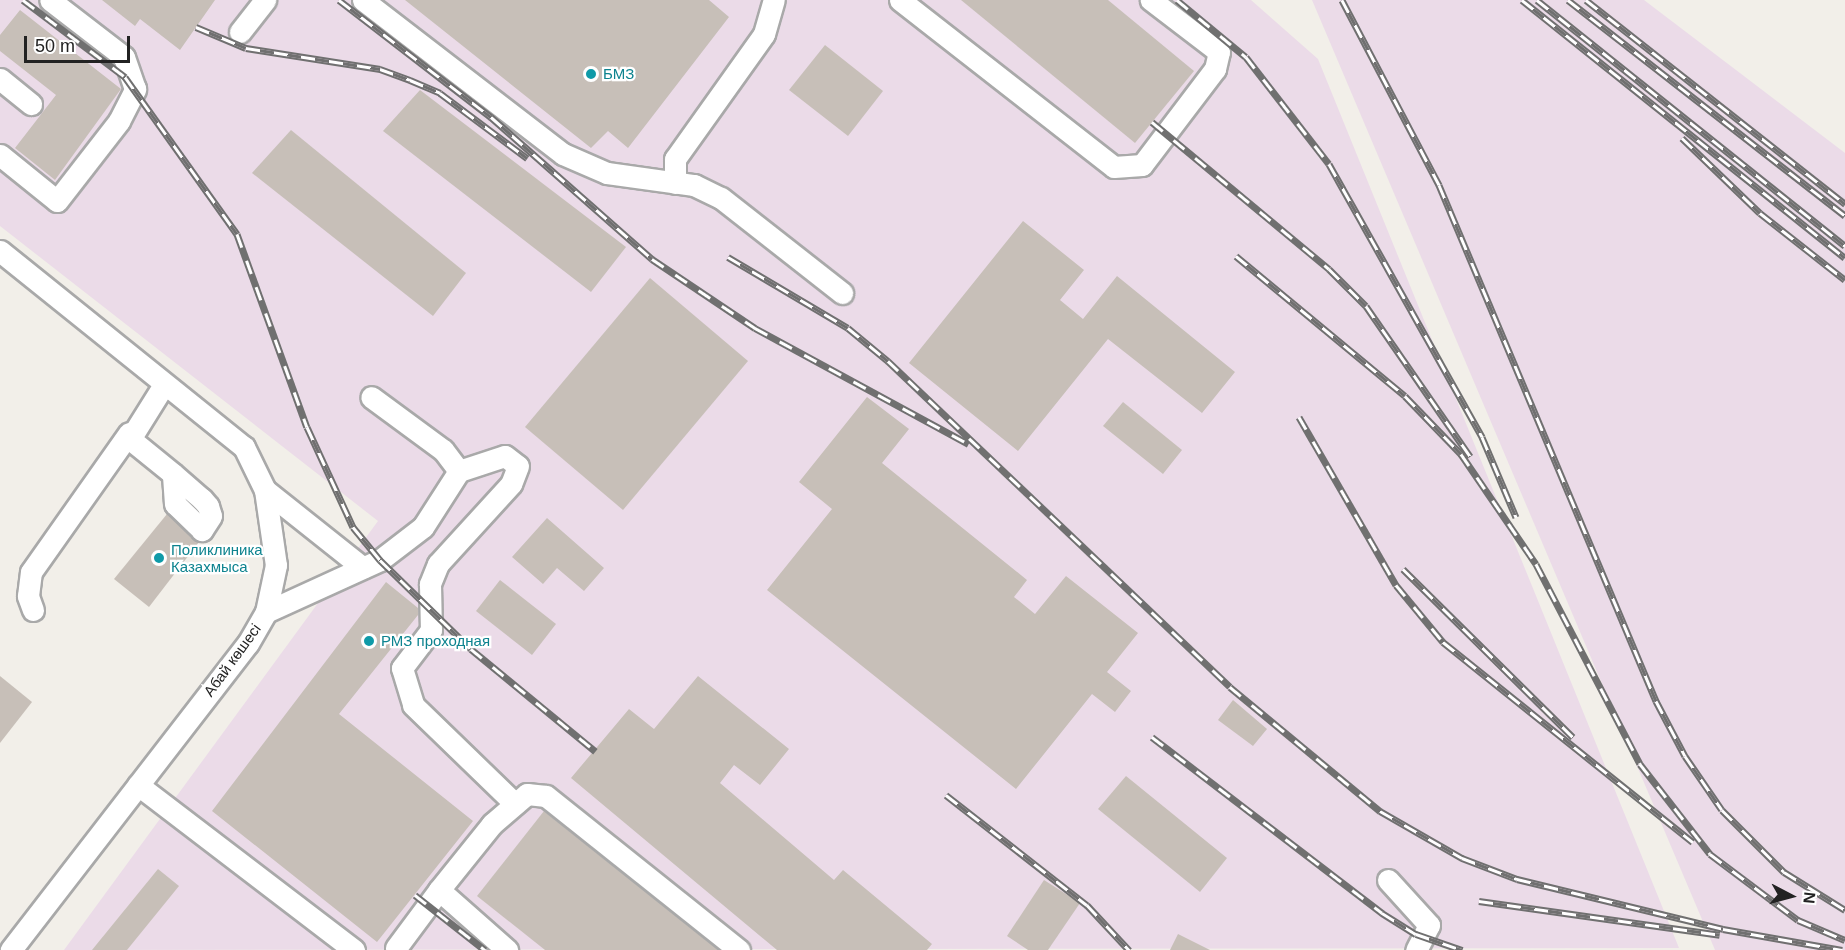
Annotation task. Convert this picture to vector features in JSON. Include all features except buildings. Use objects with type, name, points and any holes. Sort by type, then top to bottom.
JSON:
[{"type":"street","points":[[0,155],[57,201],[119,121],[135,89],[124,57],[50,0]]},
{"type":"street","points":[[240,32],[265,0]]},
{"type":"street","points":[[363,0],[563,154],[607,173],[675,183],[721,198],[842,293]]},
{"type":"street","points":[[675,183],[675,159],[764,34],[774,0]]},
{"type":"street","points":[[900,0],[1114,167],[1142,165],[1215,69],[1219,52],[1151,0]]},
{"type":"street","points":[[0,78],[31,104]]},
{"type":"street","name":"Абай көшесі","points":[[0,250],[244,447],[266,490],[276,565],[266,612],[138,785],[11,950]]},
{"type":"street","name":"Абай көшесі","points":[[0,267],[160,391],[237,456],[258,501],[266,567],[251,620],[0,946]]},
{"type":"street","points":[[33,610],[28,596],[31,572],[160,391]]},
{"type":"street","points":[[371,397],[443,450],[459,471]]},
{"type":"street","points":[[129,433],[173,474]]},
{"type":"street","points":[[266,612],[363,568],[423,527],[459,471],[505,456],[518,465],[511,484],[438,564],[430,584],[431,630],[402,668],[413,705],[515,804]]},
{"type":"street","points":[[266,490],[363,568]]},
{"type":"street","points":[[138,785],[354,950]]},
{"type":"street","points":[[396,948],[439,890],[526,794],[546,796],[739,950]]},
{"type":"street","points":[[1388,880],[1429,925],[1416,950]]},
{"type":"street","points":[[439,890],[507,950]]},
{"type":"shaded area","points":[[0,0],[1251,0],[1318,59],[1679,948],[64,950],[378,521],[0,226]]},
{"type":"shaded area","points":[[1312,0],[1644,0],[1845,153],[1845,950],[1715,950]]},
{"type":"railway","points":[[23,0],[125,77],[237,234],[307,427],[353,527],[380,560],[471,649],[595,751]]},
{"type":"railway","points":[[339,0],[491,117],[652,259],[755,328],[969,444]]},
{"type":"railway","points":[[1177,0],[1246,57],[1329,164],[1482,437],[1516,517]]},
{"type":"railway","points":[[1342,0],[1439,185],[1656,701],[1685,756],[1722,810],[1784,872],[1845,910]]},
{"type":"railway","points":[[1522,0],[1845,258]]},
{"type":"railway","points":[[1537,0],[1845,246]]},
{"type":"railway","points":[[1568,0],[1845,216]]},
{"type":"railway","points":[[1586,0],[1845,204]]},
{"type":"railway","points":[[196,27],[246,48],[380,69],[410,80],[440,93],[527,158]]},
{"type":"railway","points":[[1152,122],[1329,269],[1366,306],[1470,456]]},
{"type":"railway","points":[[1682,138],[1760,213],[1845,280]]},
{"type":"railway","points":[[1236,256],[1405,396],[1461,454],[1536,564],[1640,764],[1710,854],[1798,920],[1845,940]]},
{"type":"railway","points":[[728,257],[848,328],[888,361],[1230,687],[1380,811],[1462,858],[1517,879],[1723,929],[1842,950]]},
{"type":"railway","points":[[1299,417],[1396,585],[1443,642],[1693,842]]},
{"type":"railway","points":[[1403,569],[1573,737]]},
{"type":"railway","points":[[1152,737],[1382,913],[1416,934],[1462,950]]},
{"type":"railway","points":[[946,795],[1087,905],[1129,950]]},
{"type":"railway","points":[[415,895],[485,950]]},
{"type":"railway","points":[[1479,901],[1720,935]]},
{"type":"place","name":"БМЗ","points":[[591,74]]},
{"type":"place","name":"Поликлиника Казахмыса","points":[[159,558]]},
{"type":"place","name":"РМЗ проходная","points":[[369,641]]}]
